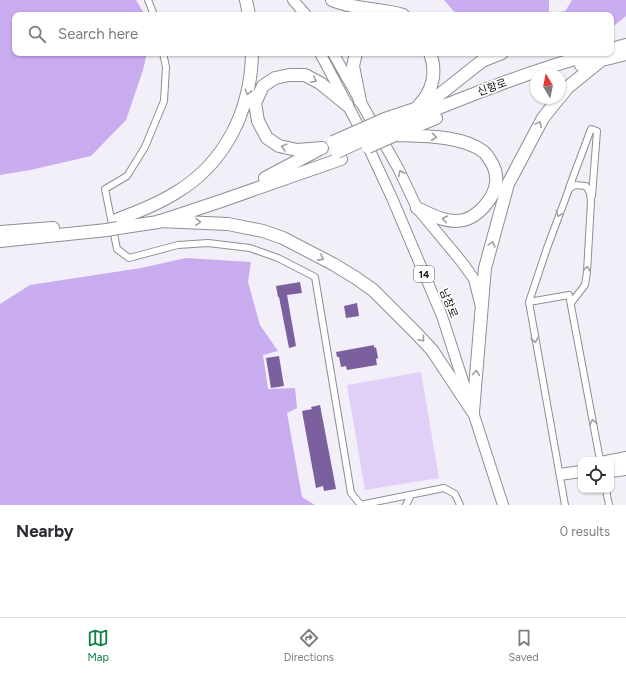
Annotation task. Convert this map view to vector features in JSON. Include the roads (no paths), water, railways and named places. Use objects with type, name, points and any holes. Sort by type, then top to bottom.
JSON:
[{"type":"highway","points":[[246,0],[248,12]]},
{"type":"highway","points":[[332,0],[345,6],[392,12]]},
{"type":"highway","points":[[614,43],[626,42]]},
{"type":"highway","points":[[614,48],[626,45]]},
{"type":"highway","name":"신항로","points":[[614,55],[626,54]]},
{"type":"highway","points":[[112,224],[151,207],[178,192],[202,174],[216,159],[227,144],[244,108],[250,85],[252,56]]},
{"type":"highway","points":[[355,56],[353,66],[360,101]]},
{"type":"highway","points":[[415,109],[429,92],[433,68],[431,56]]},
{"type":"highway","points":[[112,224],[156,214],[265,178],[390,127],[415,109],[434,99],[482,61],[494,56]]},
{"type":"highway","points":[[566,90],[598,57]]},
{"type":"highway","name":"신항로","points":[[565,68],[598,57]]},
{"type":"highway","name":"신항로","points":[[390,127],[470,95],[548,67],[598,57]]},
{"type":"highway","points":[[333,150],[297,150],[279,146],[267,138],[258,121],[255,103],[264,86],[275,78],[289,75],[305,75],[320,82],[347,105]]},
{"type":"highway","name":"신항로","points":[[390,127],[477,101],[530,81]]},
{"type":"highway","points":[[473,412],[485,268],[508,184],[543,118],[555,104]]},
{"type":"highway","points":[[390,127],[419,136],[452,140],[472,146],[485,153],[494,166],[496,182],[490,200],[479,212],[464,220],[446,221],[417,208]]},
{"type":"highway","points":[[159,221],[221,201],[333,150]]},
{"type":"highway","points":[[0,234],[159,221],[228,224],[263,231],[283,238],[350,275],[373,290],[432,350],[473,412]]},
{"type":"main road","points":[[292,0],[298,12]]},
{"type":"main road","points":[[292,0],[303,12]]},
{"type":"main road","name":"남창로","points":[[322,56],[358,126],[392,198],[442,316],[503,505]]},
{"type":"main road","points":[[335,56],[398,168],[417,208],[474,279],[482,308]]},
{"type":"street","points":[[148,0],[153,12]]},
{"type":"street","points":[[164,56],[166,67],[164,101],[145,147],[127,176],[105,189],[117,249],[129,258],[178,245],[201,243],[250,248],[278,258],[315,277],[351,493],[360,505],[444,488],[455,494],[460,505]]},
{"type":"street","points":[[565,505],[528,302],[591,129],[597,131],[587,272],[585,285],[571,304]]},
{"type":"street","points":[[569,189],[574,185],[586,186],[590,193],[591,202]]},
{"type":"street","points":[[528,302],[569,295],[599,457]]},
{"type":"street","points":[[614,457],[626,455]]},
{"type":"street","points":[[614,462],[626,460]]},
{"type":"street","points":[[614,468],[626,466]]},
{"type":"street","points":[[560,475],[578,470]]},
{"type":"street","points":[[614,474],[626,472]]},
{"type":"street","points":[[560,475],[578,474]]},
{"type":"street","points":[[607,493],[609,505]]},
{"type":"street","points":[[406,505],[411,495]]}]
